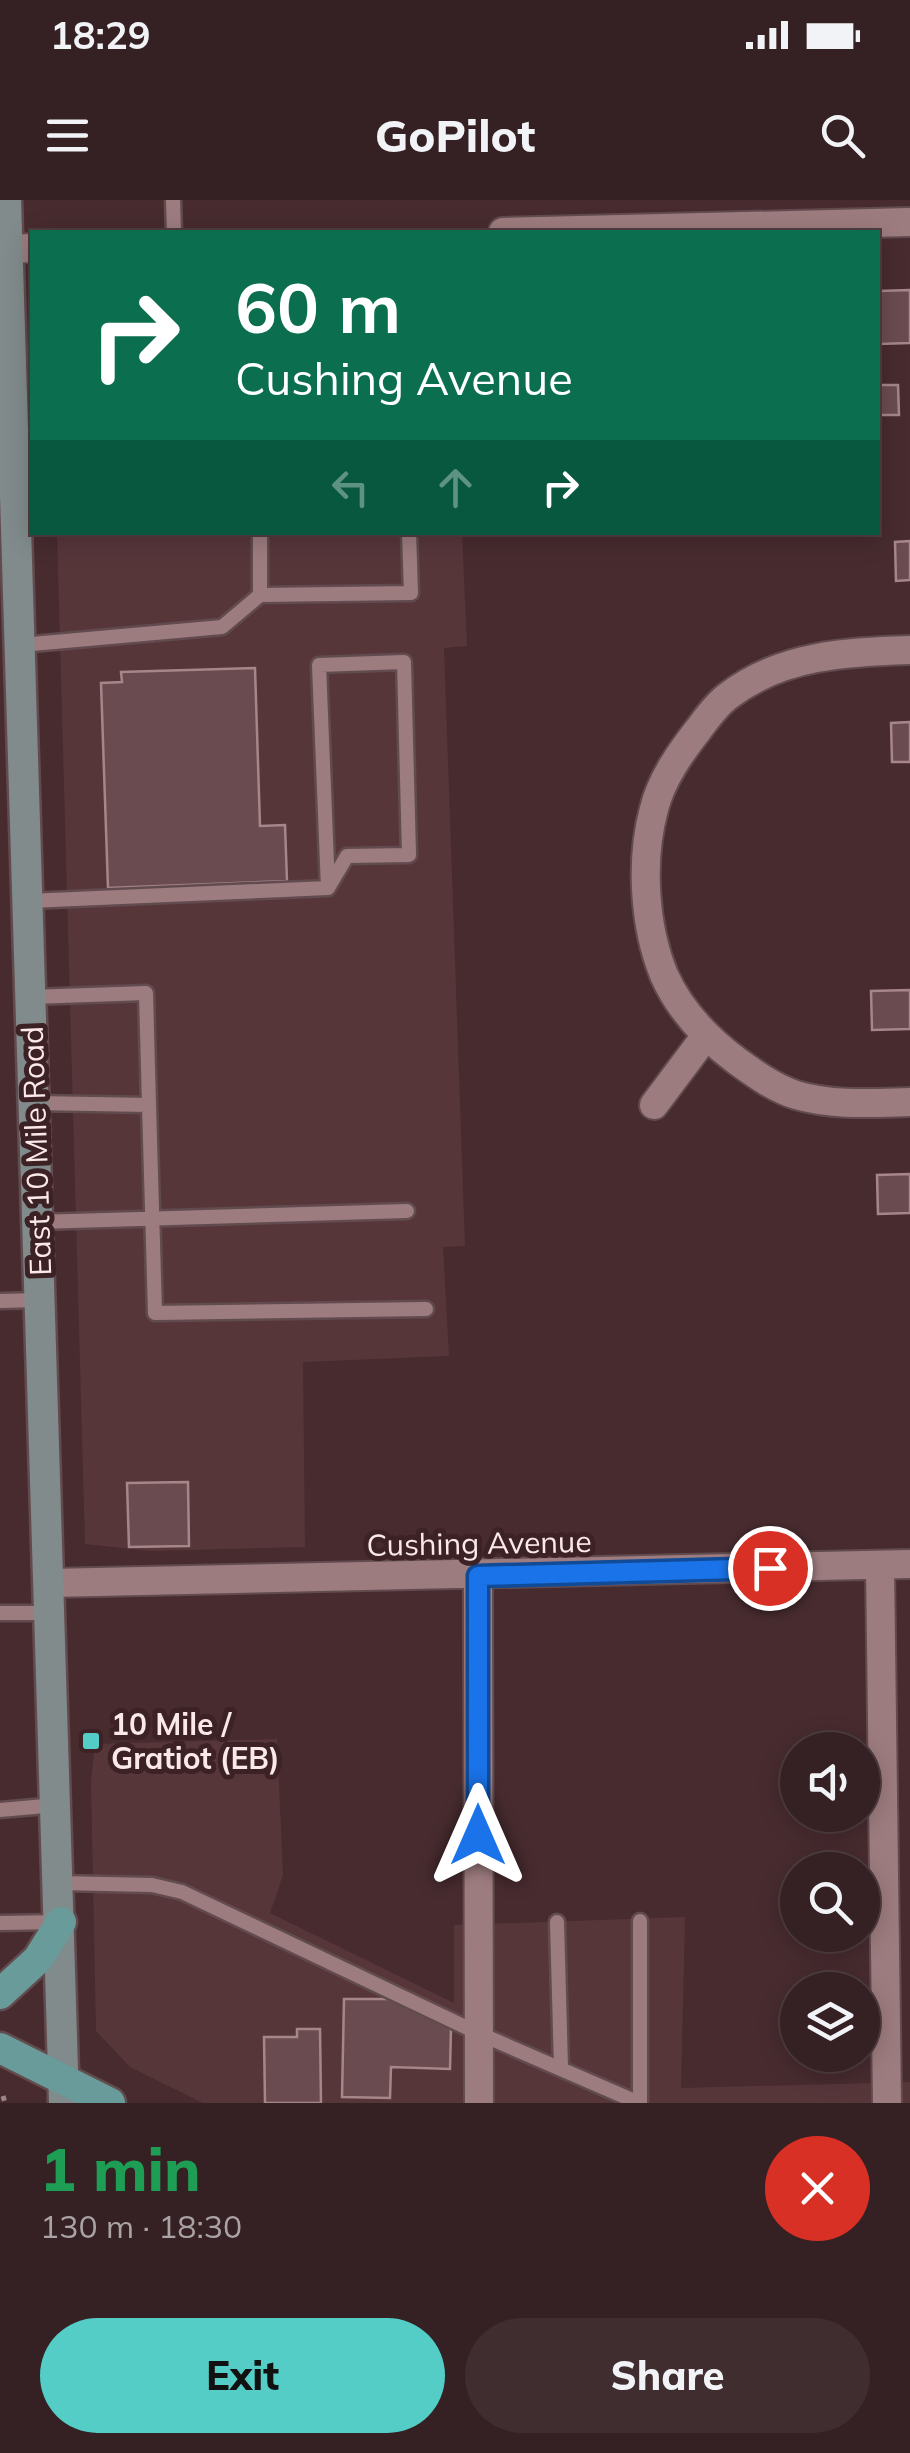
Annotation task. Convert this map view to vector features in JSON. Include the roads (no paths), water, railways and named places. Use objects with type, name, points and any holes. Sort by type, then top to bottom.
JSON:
[{"type":"main road","name":"East 10 Mile Road","points":[[6,200],[20,249],[6,350],[20,645],[64,2092]]},
{"type":"main road","points":[[0,1994],[38,1959],[60,1922]]},
{"type":"main road","points":[[0,2048],[64,2092],[110,2103]]},
{"type":"street","points":[[584,230],[910,222]]},
{"type":"street","points":[[910,650],[822,656],[780,668],[718,704],[678,756],[654,808],[646,862],[650,924],[664,975],[706,1037],[762,1079],[795,1095],[836,1103],[910,1102]]},
{"type":"street","points":[[654,1105],[706,1037]]},
{"type":"street","name":"Cushing Avenue","points":[[50,1598],[478,1576],[910,1564]]},
{"type":"street","points":[[880,1565],[887,2103]]},
{"type":"street","points":[[478,1576],[480,2103]]},
{"type":"lane","points":[[174,200],[174,230]]},
{"type":"lane","points":[[260,535],[260,595]]},
{"type":"lane","points":[[20,645],[222,627],[260,595],[411,594],[409,535]]},
{"type":"lane","points":[[404,662],[409,855],[347,856],[328,888],[319,665],[404,662]]},
{"type":"lane","points":[[28,901],[328,888]]},
{"type":"lane","points":[[31,997],[146,993],[155,1314],[426,1310]]},
{"type":"lane","points":[[34,1103],[149,1105]]},
{"type":"lane","points":[[38,1222],[407,1211]]},
{"type":"lane","points":[[0,1301],[41,1300]]},
{"type":"lane","points":[[0,1613],[50,1598]]},
{"type":"lane","points":[[0,1810],[57,1805]]},
{"type":"lane","points":[[59,1883],[152,1885],[182,1892],[478,2032],[640,2103],[640,1922]]},
{"type":"lane","points":[[0,1923],[60,1922]]},
{"type":"lane","points":[[557,1922],[561,2067]]},
{"type":"place","name":"10 Mile / Gratiot (EB)","points":[[91,1741]]}]
